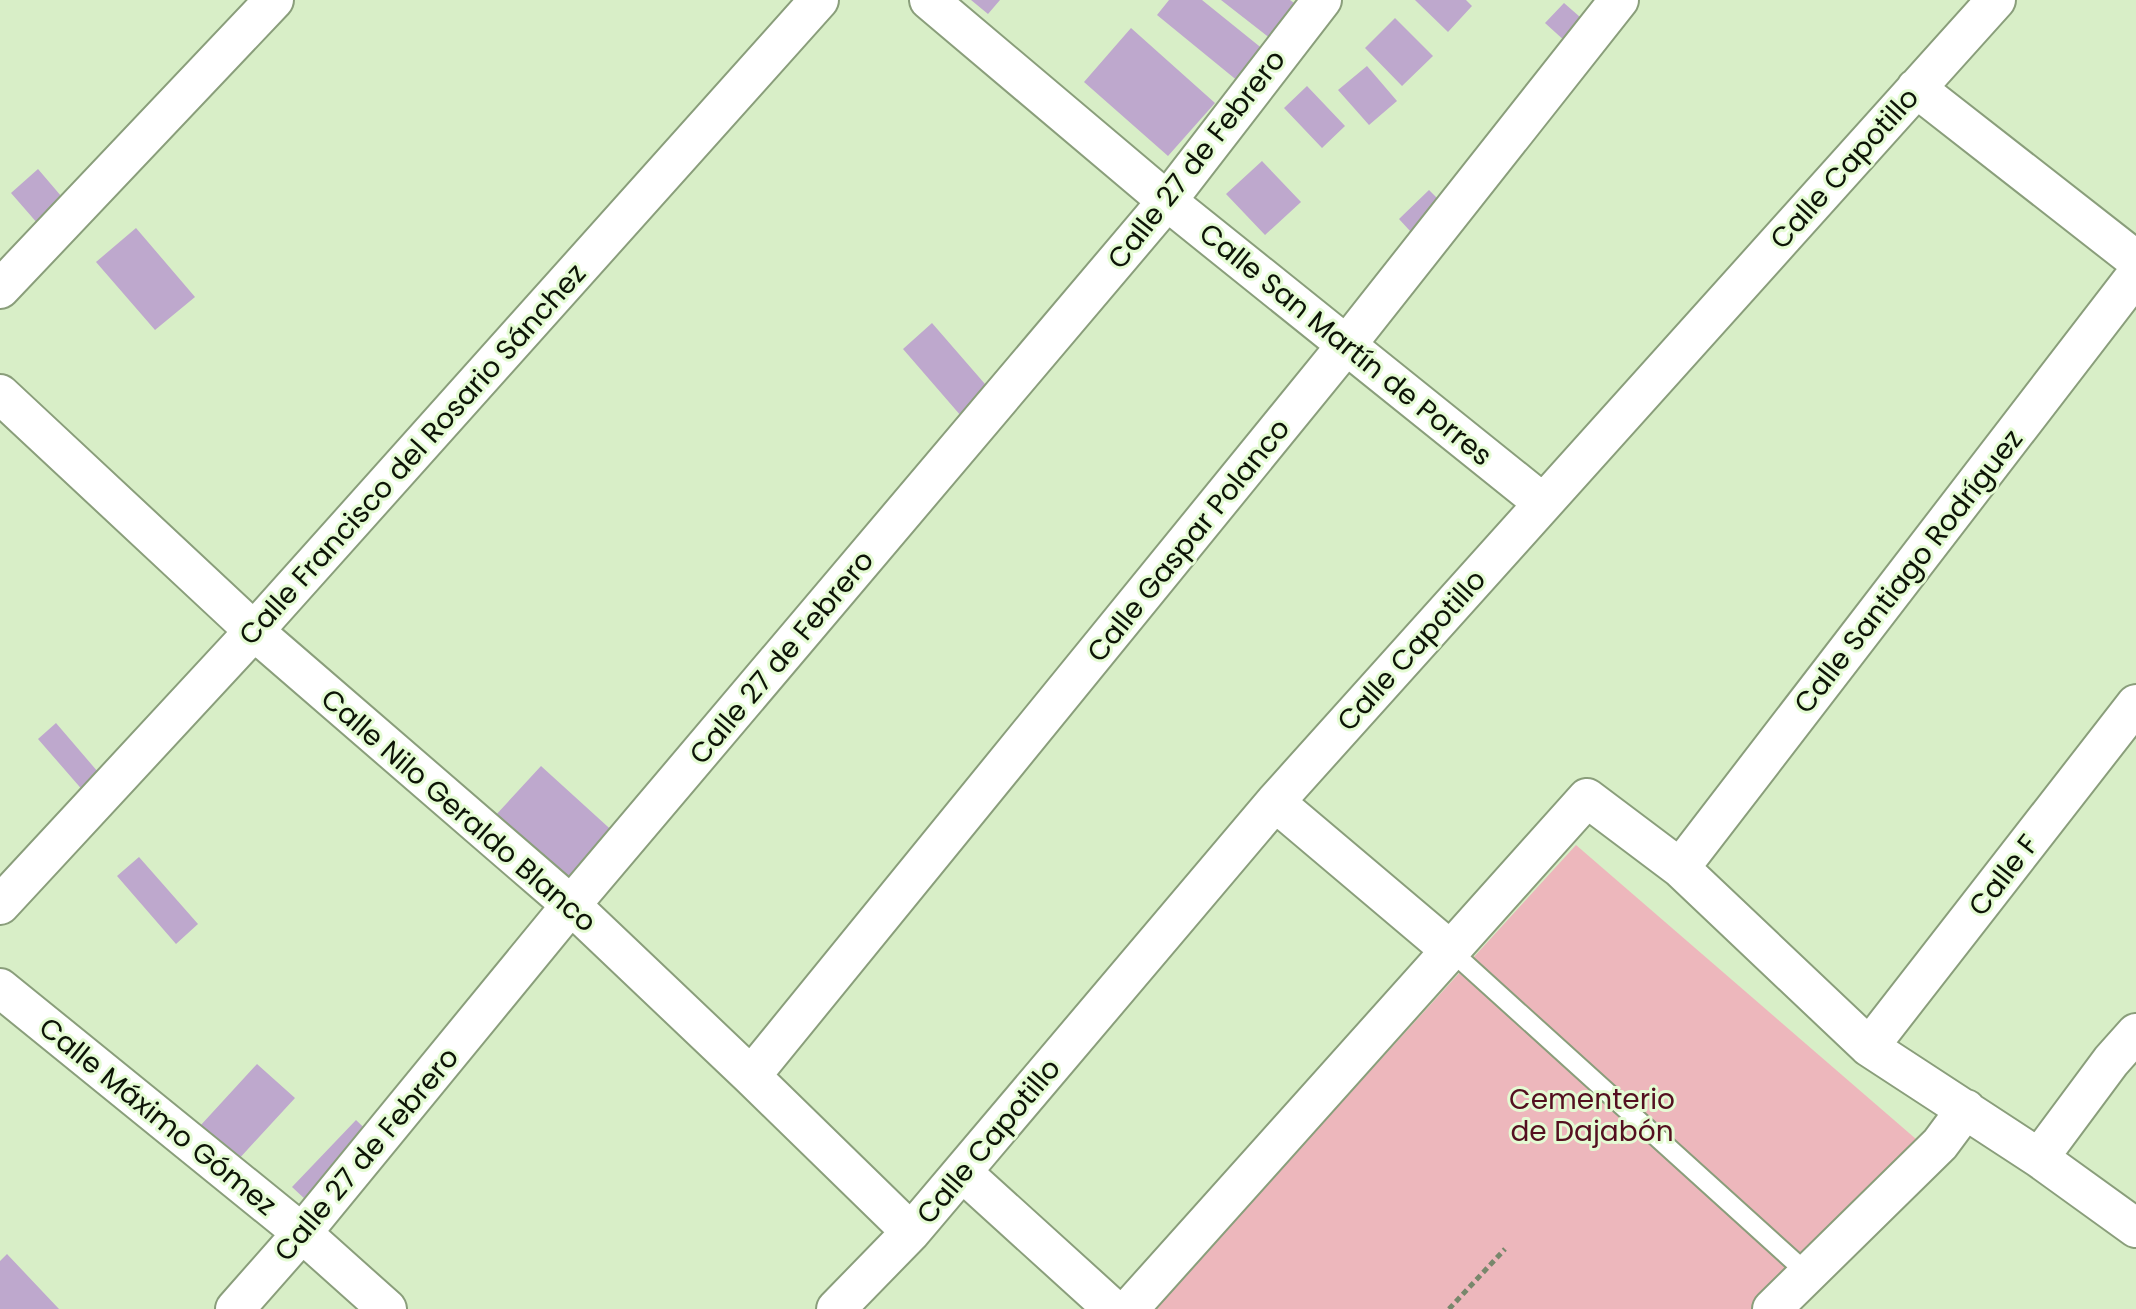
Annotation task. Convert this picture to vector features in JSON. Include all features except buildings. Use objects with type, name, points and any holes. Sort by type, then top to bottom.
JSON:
[{"type":"street","points":[[0,289],[274,0]]},
{"type":"street","name":"Calle Francisco del Rosario Sánchez","points":[[0,905],[254,631],[819,0]]},
{"type":"street","name":"Calle San Martín de Porres","points":[[929,0],[1167,201],[1348,343],[1543,503]]},
{"type":"street","name":"Calle 27 de Febrero","points":[[235,1309],[302,1233],[571,905],[1167,201],[1322,0]]},
{"type":"street","name":"Calle Gaspar Polanco","points":[[751,1076],[1348,343],[1619,0]]},
{"type":"street","name":"Calle Capotillo","points":[[836,1309],[911,1232],[1275,802],[1996,0]]},
{"type":"street","points":[[1916,88],[2136,260]]},
{"type":"street","name":"Calle Santiago Rodríguez","points":[[1680,868],[2136,275]]},
{"type":"street","name":"Calle Nilo Geraldo Blanco","points":[[0,394],[254,631],[571,905],[911,1232]]},
{"type":"street","name":"Calle F","points":[[1869,1047],[2136,704]]},
{"type":"street","points":[[1129,1309],[1587,798],[1680,868],[1869,1047],[2039,1158],[2136,1228]]},
{"type":"street","points":[[1275,802],[1450,950]]},
{"type":"street","name":"Calle Máximo Gómez","points":[[0,988],[302,1233],[387,1309]]},
{"type":"street","points":[[2039,1158],[2111,1061],[2136,1033]]},
{"type":"street","points":[[1772,1309],[1940,1144],[1966,1109]]},
{"type":"street","points":[[962,1172],[1113,1309]]},
{"type":"lane","points":[[1450,950],[1808,1274]]},
{"type":"path","points":[[1449,1309],[1505,1249]]},
{"type":"green space","name":"Cementerio de Dajabón","points":[[1576,845],[1931,1152],[1773,1309],[1153,1309]]}]
